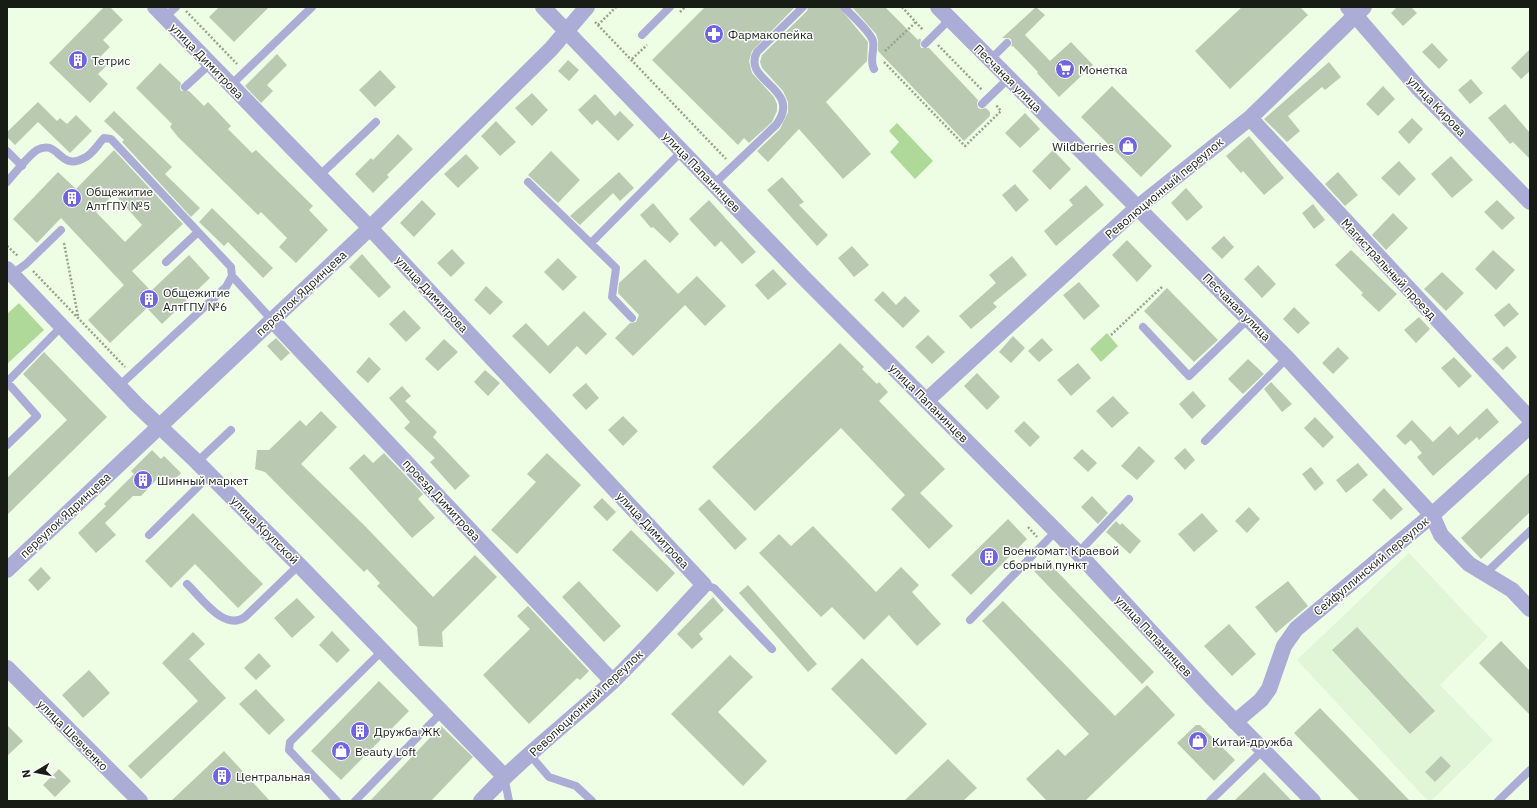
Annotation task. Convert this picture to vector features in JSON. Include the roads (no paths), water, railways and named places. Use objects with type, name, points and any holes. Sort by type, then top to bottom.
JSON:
[{"type":"street","name":"улица Папанинцев","points":[[543,7],[805,280],[927,400],[1078,553],[1234,722],[1313,801]]},
{"type":"street","name":"переулок Ядринцева","points":[[8,569],[370,228],[551,49],[587,7]]},
{"type":"street","name":"улица Димитрова","points":[[165,10],[210,64],[370,228],[704,585]]},
{"type":"street","name":"Революционный переулок","points":[[927,400],[1138,207],[1250,118],[1356,10]]},
{"type":"street","name":"улица Кирова","points":[[1356,10],[1419,89],[1530,202]]},
{"type":"street","name":"Песчаная улица","points":[[943,11],[1287,358],[1432,514],[1441,535],[1469,564],[1512,590],[1530,609]]},
{"type":"street","name":"Магистральный проезд","points":[[1250,118],[1530,419]]},
{"type":"street","name":"улица Крупской","points":[[10,271],[119,386],[197,462],[383,650],[504,776]]},
{"type":"street","name":"проезд Димитрова","points":[[272,320],[612,681]]},
{"type":"street","name":"Сейфуллинский переулок","points":[[1234,722],[1261,700],[1269,689],[1284,646],[1296,629],[1432,514],[1530,426]]},
{"type":"street","name":"Революционный переулок","points":[[481,801],[504,776],[530,755],[612,681],[704,585]]},
{"type":"street","name":"улица Шевченко","points":[[7,668],[140,801]]},
{"type":"lane","points":[[231,85],[312,7]]},
{"type":"lane","points":[[642,35],[670,7]]},
{"type":"lane","points":[[714,184],[783,115],[785,106],[781,97],[757,71],[754,61],[757,52],[803,7]]},
{"type":"lane","points":[[844,7],[871,36],[873,44],[872,63],[874,69]]},
{"type":"lane","points":[[925,44],[931,38],[943,11]]},
{"type":"lane","points":[[990,60],[1007,43]]},
{"type":"lane","points":[[185,88],[210,64]]},
{"type":"lane","points":[[982,104],[1009,78]]},
{"type":"lane","points":[[319,176],[376,122]]},
{"type":"lane","points":[[7,182],[37,150],[49,148],[56,151],[66,161],[72,163],[86,158],[104,138],[111,139],[231,267],[232,276],[226,287],[119,386]]},
{"type":"lane","points":[[7,151],[22,166]]},
{"type":"lane","points":[[591,243],[682,151]]},
{"type":"lane","points":[[528,182],[616,268],[612,297],[632,318]]},
{"type":"lane","points":[[10,271],[26,264],[61,230]]},
{"type":"lane","points":[[166,262],[198,232]]},
{"type":"lane","points":[[232,276],[272,320]]},
{"type":"lane","points":[[1143,327],[1189,376],[1248,319]]},
{"type":"lane","points":[[7,444],[38,416],[7,382],[62,326]]},
{"type":"lane","points":[[1205,441],[1287,358]]},
{"type":"lane","points":[[197,462],[230,430]]},
{"type":"lane","points":[[149,535],[210,475]]},
{"type":"lane","points":[[1078,553],[1129,499]]},
{"type":"lane","points":[[970,620],[1056,531]]},
{"type":"lane","points":[[1485,574],[1530,531]]},
{"type":"lane","points":[[187,584],[222,618],[230,621],[236,621],[245,617],[299,565]]},
{"type":"lane","points":[[704,585],[714,588],[772,649]]},
{"type":"lane","points":[[337,801],[289,750],[290,742],[383,650]]},
{"type":"lane","points":[[355,801],[442,712]]},
{"type":"lane","points":[[1210,801],[1262,751]]},
{"type":"lane","points":[[530,755],[549,777],[576,786],[592,801]]},
{"type":"lane","points":[[1498,801],[1530,770]]},
{"type":"lane","points":[[504,776],[509,801]]},
{"type":"place","name":"Фармакопейка","points":[[714,34]]},
{"type":"place","name":"Тетрис","points":[[78,60]]},
{"type":"place","name":"Монетка","points":[[1065,69]]},
{"type":"place","name":"Wildberries","points":[[1128,146]]},
{"type":"place","name":"Общежитие АлтГПУ №5","points":[[72,198]]},
{"type":"place","name":"Общежитие АлтГПУ №6","points":[[149,299]]},
{"type":"place","name":"Шинный маркет","points":[[143,480]]},
{"type":"place","name":"Военкомат: Краевой сборный пункт","points":[[989,557]]},
{"type":"place","name":"Дружба ЖК","points":[[360,731]]},
{"type":"place","name":"Китай-дружба","points":[[1198,741]]},
{"type":"place","name":"Beauty Loft","points":[[341,751]]},
{"type":"place","name":"Центральная","points":[[222,776]]}]
